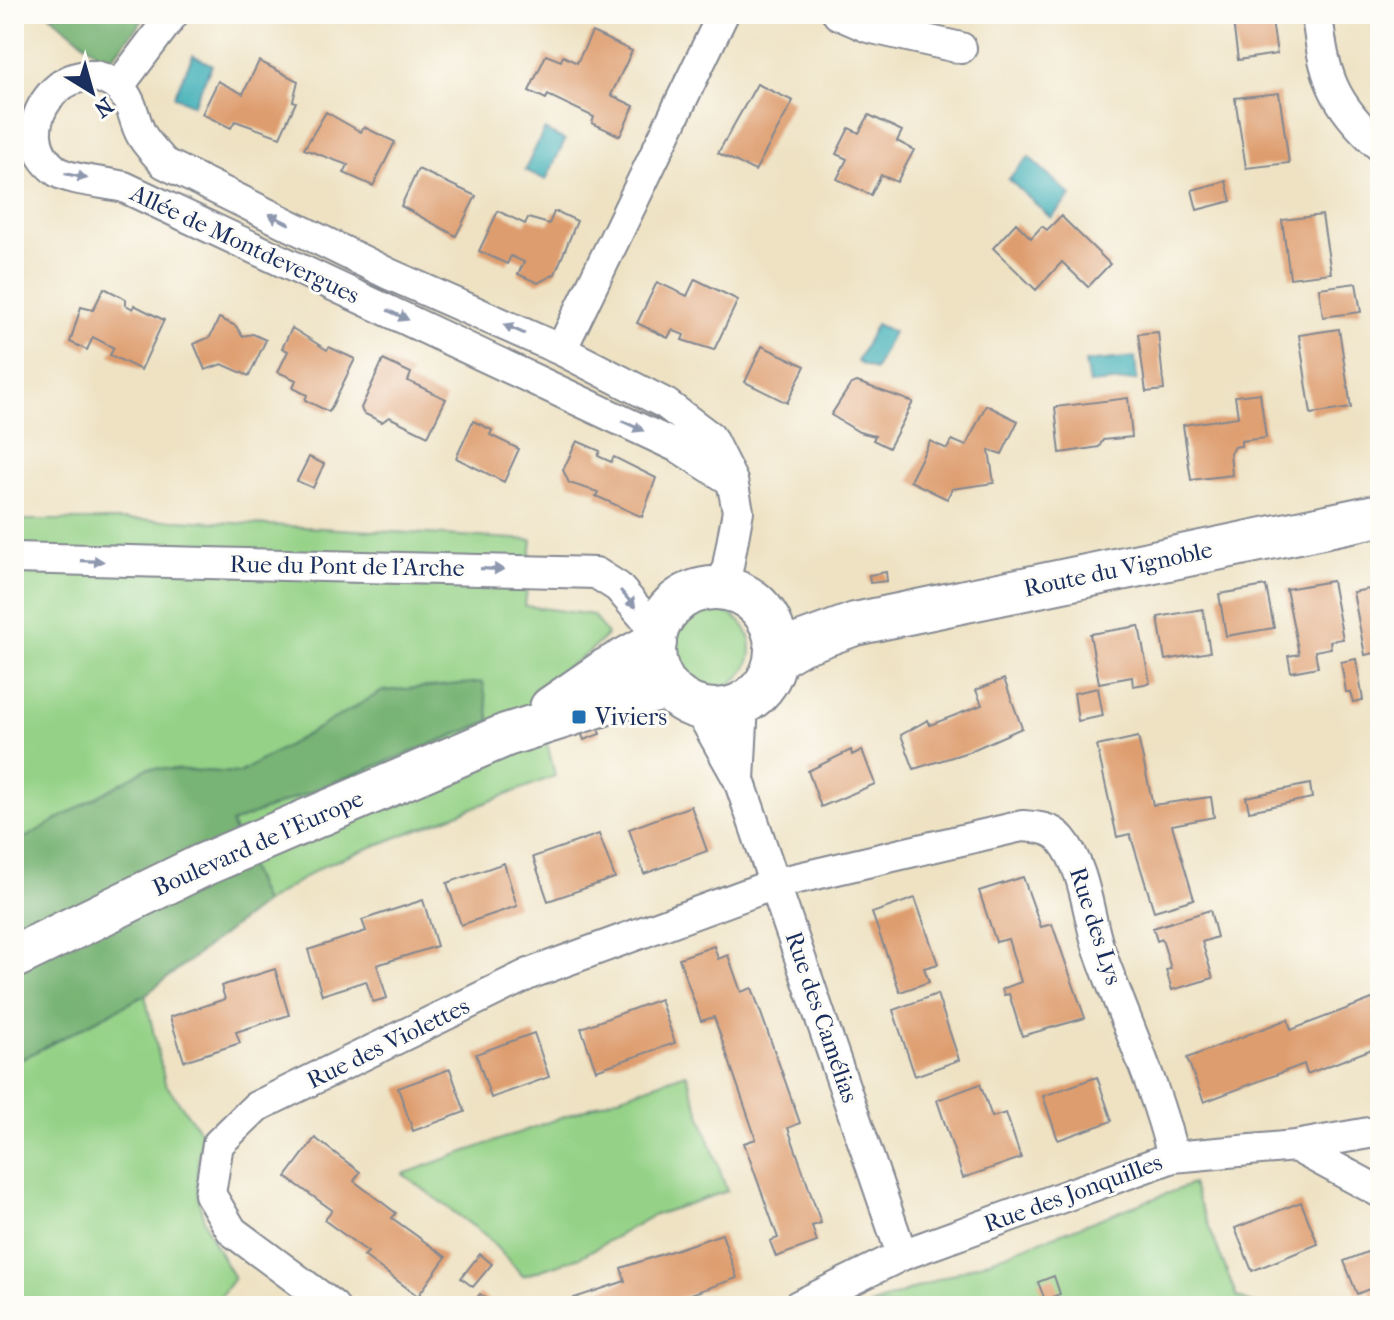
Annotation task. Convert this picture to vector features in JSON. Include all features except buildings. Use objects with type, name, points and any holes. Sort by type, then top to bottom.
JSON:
[{"type":"street","points":[[118,87],[173,14]]},
{"type":"street","points":[[561,350],[723,14]]},
{"type":"street","points":[[838,14],[868,27],[961,48]]},
{"type":"street","points":[[1317,14],[1323,67],[1350,120],[1380,146]]},
{"type":"street","name":"Allée de Montdevergues","points":[[732,481],[680,448],[124,187],[59,173],[27,157],[38,111],[52,90],[69,80],[97,77],[118,87],[128,99],[142,136],[164,163],[389,274],[561,350],[666,404],[710,437],[732,481],[738,511],[741,597]]},
{"type":"street","name":"Route du Vignoble","points":[[776,658],[800,644],[855,624],[1380,515]]},
{"type":"street","name":"Rue du Pont de l'Arche","points":[[14,558],[596,573],[618,587],[655,636]]},
{"type":"street","points":[[688,594],[741,597],[774,630],[776,658],[765,685],[743,704],[720,710],[683,698],[660,675],[655,636],[661,618],[688,594]]},
{"type":"street","name":"Route du Vignoble","points":[[741,597],[793,615],[855,624]]},
{"type":"street","name":"Boulevard de l'Europe","points":[[506,735],[655,636]]},
{"type":"street","name":"Boulevard de l'Europe","points":[[14,957],[203,865],[506,735],[617,700],[683,698]]},
{"type":"street","name":"Rue des Camélias","points":[[683,698],[739,780],[777,883],[902,1255]]},
{"type":"street","name":"Rue des Camélias","points":[[739,780],[743,704]]},
{"type":"street","name":"Rue des Lys","points":[[777,883],[1022,826],[1044,828],[1059,835],[1075,858],[1099,947],[1160,1105],[1173,1157]]},
{"type":"street","name":"Rue des Violettes","points":[[333,1306],[232,1231],[210,1194],[218,1144],[256,1107],[529,974],[777,883]]},
{"type":"street","name":"Rue des Jonquilles","points":[[902,1255],[1173,1157],[1295,1146],[1380,1131]]},
{"type":"street","points":[[1295,1146],[1380,1192]]},
{"type":"street","points":[[798,1306],[902,1255]]},
{"type":"green space","points":[[49,14],[148,14],[108,62]]},
{"type":"green space","points":[[14,520],[179,520],[532,540],[525,606],[593,615],[607,635],[588,653],[534,689],[555,776],[323,866],[264,903],[231,823],[489,722],[383,691],[239,773],[148,768],[14,844]]},
{"type":"green space","points":[[712,610],[727,613],[740,621],[748,634],[751,649],[748,664],[740,677],[727,685],[712,688],[697,685],[684,677],[676,664],[673,649],[676,634],[684,621],[697,613]]},
{"type":"green space","points":[[483,682],[490,721],[231,823],[264,903],[145,995],[14,1063],[14,844],[148,768],[239,773],[383,691]]},
{"type":"green space","points":[[145,995],[165,1083],[203,1135],[197,1176],[201,1210],[214,1243],[234,1278],[213,1306],[14,1306],[14,1063]]},
{"type":"green space","points":[[686,1073],[727,1191],[652,1216],[580,1257],[523,1276],[485,1235],[403,1174]]},
{"type":"green space","points":[[1192,1184],[1237,1297],[1259,1306],[868,1306]]},
{"type":"water","points":[[193,55],[212,65],[193,105],[174,96]]},
{"type":"water","points":[[544,130],[565,140],[546,180],[525,170]]},
{"type":"water","points":[[1029,157],[1071,196],[1051,218],[1008,179]]},
{"type":"water","points":[[876,324],[893,332],[875,370],[857,362]]},
{"type":"water","points":[[1135,357],[1137,380],[1089,384],[1085,362]]},
{"type":"place","name":"Viviers","points":[[579,717]]}]
